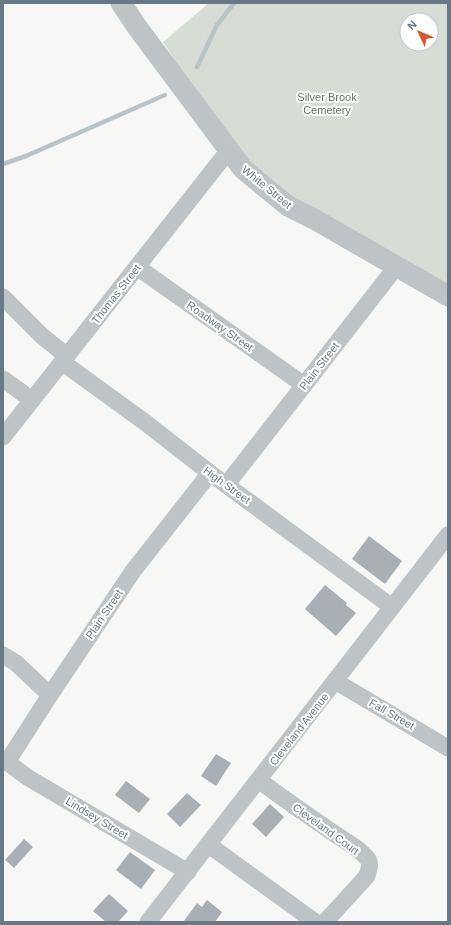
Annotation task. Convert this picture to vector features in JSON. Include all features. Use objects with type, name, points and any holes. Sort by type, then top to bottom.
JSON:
[{"type":"street","name":"White Street","points":[[121,3],[137,27],[244,169],[288,206],[314,218],[448,296]]},
{"type":"street","name":"Thomas Street","points":[[3,437],[229,150]]},
{"type":"street","name":"Roadway Street","points":[[137,267],[304,385]]},
{"type":"street","name":"Plain Street","points":[[227,484],[396,267]]},
{"type":"street","name":"High Street","points":[[3,297],[65,359],[210,473],[227,484],[392,607]]},
{"type":"street","points":[[3,379],[32,400]]},
{"type":"street","name":"Plain Street","points":[[7,762],[133,571],[210,473]]},
{"type":"street","name":"Cleveland Avenue","points":[[148,922],[448,535]]},
{"type":"street","points":[[3,655],[16,663],[50,695]]},
{"type":"street","name":"Fall Street","points":[[335,681],[448,748]]},
{"type":"street","name":"Lindsey Street","points":[[7,762],[27,777],[188,872]]},
{"type":"street","name":"Cleveland Court","points":[[259,780],[359,850],[368,861],[370,867],[367,876],[326,922]]},
{"type":"street","points":[[209,845],[315,922]]},
{"type":"green space","name":"Silver Brook Cemetery","points":[[209,3],[448,3],[448,288],[264,182],[196,93],[163,42]]},
{"type":"building","points":[[369,536],[402,561],[385,584],[352,559]]},
{"type":"building","points":[[325,585],[347,603],[346,605],[356,613],[336,636],[305,609]]},
{"type":"building","points":[[216,754],[231,763],[216,786],[201,776]]},
{"type":"building","points":[[126,781],[150,799],[139,813],[115,795]]},
{"type":"building","points":[[187,793],[201,805],[180,827],[167,814]]},
{"type":"building","points":[[270,804],[284,817],[266,837],[252,824]]},
{"type":"building","points":[[24,839],[33,847],[14,868],[5,860]]},
{"type":"building","points":[[130,852],[155,870],[141,889],[116,870]]},
{"type":"building","points":[[109,894],[128,911],[118,922],[106,922],[93,911]]},
{"type":"building","points":[[207,900],[222,912],[215,922],[184,921],[197,903],[202,907]]},
{"type":"waterway","points":[[197,67],[217,25],[234,3]]},
{"type":"waterway","points":[[3,164],[26,156],[165,95]]}]
